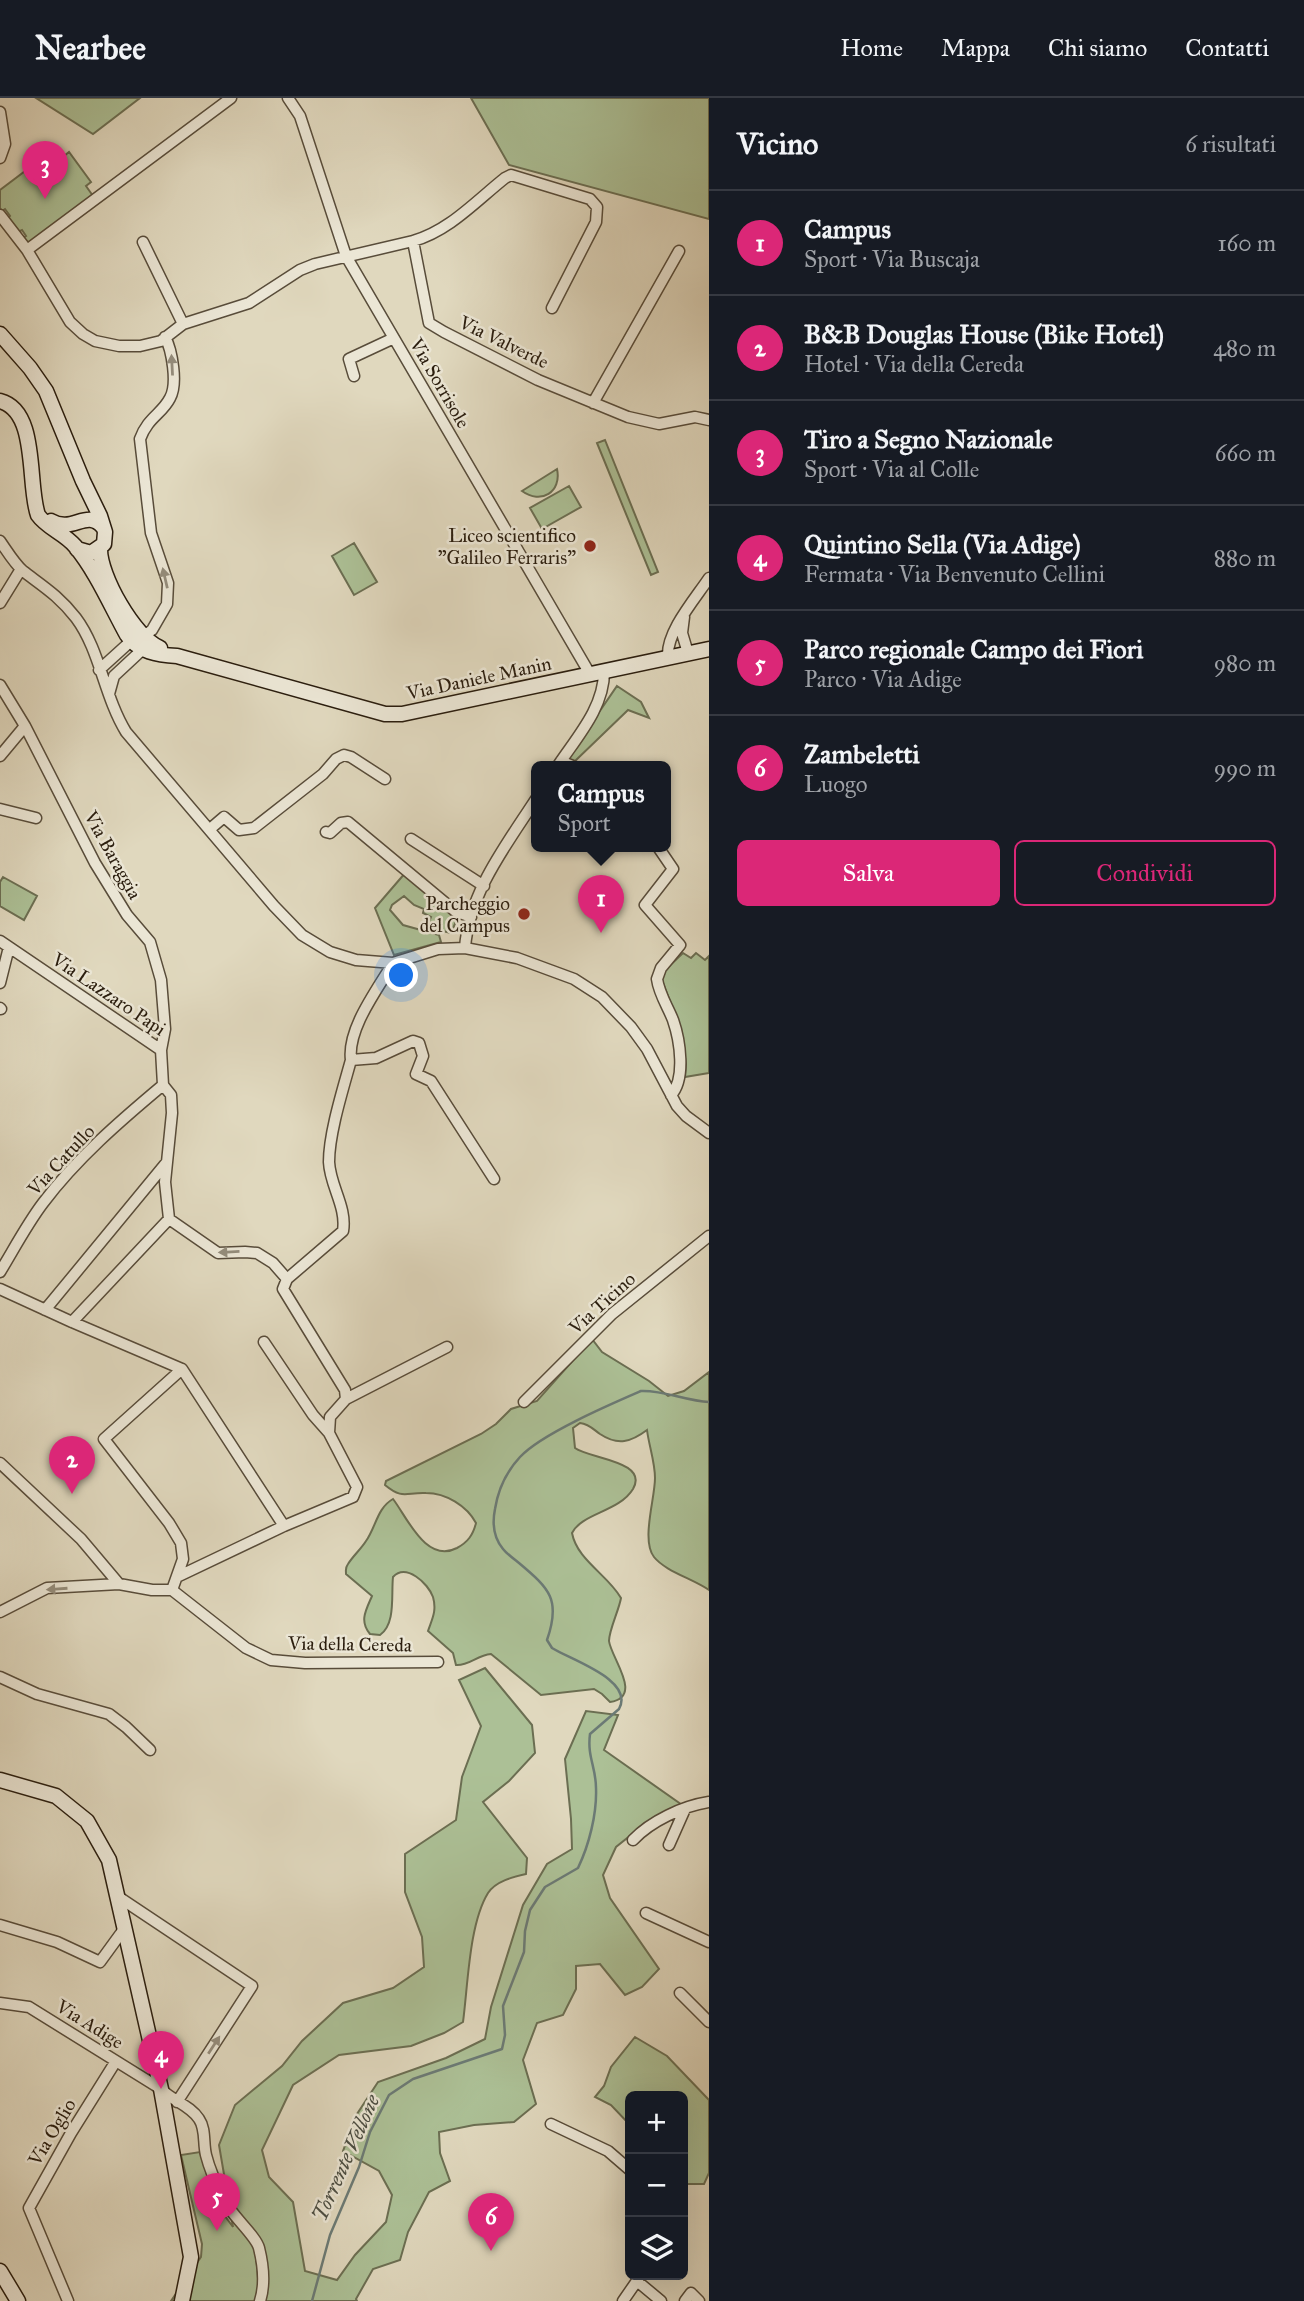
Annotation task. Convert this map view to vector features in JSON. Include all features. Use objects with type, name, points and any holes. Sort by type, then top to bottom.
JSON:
[{"type":"main road","points":[[0,334],[46,391],[103,527],[105,538],[100,548],[101,564],[139,643]]},
{"type":"main road","points":[[0,401],[12,406],[24,425],[36,510],[41,519],[86,553],[100,548]]},
{"type":"main road","points":[[83,481],[86,510],[72,534],[76,547],[139,643]]},
{"type":"main road","points":[[37,503],[52,523],[64,526],[89,519],[103,527]]},
{"type":"main road","name":"Via Daniele Manin","points":[[139,643],[151,644],[177,656],[385,714],[402,714],[709,649]]},
{"type":"main road","points":[[0,1780],[56,1797],[87,1821],[109,1860],[161,2090],[191,2257],[182,2301]]},
{"type":"main road","points":[[0,2271],[18,2301]]},
{"type":"street","points":[[27,250],[231,98]]},
{"type":"street","name":"Via Sorrisole","points":[[288,98],[300,116],[346,256],[597,673]]},
{"type":"street","points":[[0,112],[5,144],[0,158]]},
{"type":"street","points":[[0,215],[27,250],[70,322],[95,341],[119,346],[155,342],[183,324],[249,303],[300,270],[432,236],[511,175],[590,198],[597,207],[596,222],[552,308]]},
{"type":"street","name":"Via Valverde","points":[[413,241],[429,323],[538,380],[644,422],[659,424],[695,417],[709,420]]},
{"type":"street","points":[[142,242],[183,324]]},
{"type":"street","points":[[593,403],[679,251]]},
{"type":"street","points":[[109,699],[114,676],[152,630],[167,604],[168,583],[151,533],[140,439],[145,425],[171,397],[172,349],[165,337]]},
{"type":"street","points":[[354,376],[349,359],[394,338]]},
{"type":"street","points":[[0,541],[21,569],[50,588],[77,619],[93,651],[109,699],[126,732],[274,906],[302,935],[330,952],[356,960],[393,963],[439,949],[465,948],[503,955],[574,979],[593,990],[639,1037],[671,1095],[686,1116],[709,1133]]},
{"type":"street","points":[[0,603],[21,569]]},
{"type":"street","points":[[668,657],[671,636],[709,578]]},
{"type":"street","points":[[684,617],[682,632],[688,653]]},
{"type":"street","points":[[99,670],[139,643]]},
{"type":"street","points":[[561,761],[600,701],[604,687],[597,673]]},
{"type":"street","name":"Via Baraggia","points":[[0,685],[3,695],[25,726],[95,863],[127,915],[150,942],[161,980],[165,1029],[161,1050]]},
{"type":"street","points":[[0,756],[25,726]]},
{"type":"street","points":[[210,829],[224,817],[239,830],[254,828],[323,774],[335,759],[344,755],[386,779]]},
{"type":"street","points":[[465,948],[471,917],[484,886],[502,850],[531,806]]},
{"type":"street","points":[[0,809],[36,818]]},
{"type":"street","points":[[326,832],[330,834],[341,823],[348,822],[455,911],[471,917]]},
{"type":"street","points":[[411,839],[484,886]]},
{"type":"street","points":[[661,852],[673,869],[645,905],[680,946],[661,968],[657,979],[673,1020],[680,1067],[671,1095]]},
{"type":"street","points":[[0,983],[5,944]]},
{"type":"street","name":"Via Lazzaro Papi","points":[[5,944],[161,1050],[163,1085],[170,1095],[172,1113],[165,1182],[169,1219]]},
{"type":"street","points":[[346,1399],[345,1390],[283,1289],[287,1279],[343,1231],[343,1212],[334,1188],[329,1161],[335,1123],[351,1060],[352,1036],[393,963]]},
{"type":"street","points":[[351,1060],[376,1058],[413,1041],[419,1043],[423,1056],[416,1074],[430,1081],[495,1180]]},
{"type":"street","name":"Via Catullo","points":[[0,1272],[41,1205],[68,1173],[125,1117],[163,1085]]},
{"type":"street","points":[[44,1310],[167,1162]]},
{"type":"street","points":[[72,1322],[169,1219],[218,1253],[257,1254],[272,1263],[287,1279]]},
{"type":"street","name":"Via Ticino","points":[[524,1402],[612,1314],[709,1236]]},
{"type":"street","points":[[0,1289],[182,1369],[284,1526]]},
{"type":"street","points":[[0,1612],[47,1588],[119,1584],[152,1590],[172,1590],[179,1576],[284,1526],[353,1497],[357,1487],[329,1433],[313,1415],[264,1342]]},
{"type":"street","points":[[329,1433],[330,1417],[346,1399],[447,1347]]},
{"type":"street","points":[[179,1576],[183,1559],[181,1543],[104,1439],[182,1369]]},
{"type":"street","points":[[0,1463],[81,1539],[119,1584]]},
{"type":"street","name":"Via della Cereda","points":[[172,1590],[246,1648],[271,1660],[305,1663],[438,1662]]},
{"type":"street","points":[[0,1677],[37,1694],[109,1714],[150,1750]]},
{"type":"street","points":[[633,1840],[645,1828],[696,1804],[709,1802]]},
{"type":"street","points":[[668,1845],[685,1809]]},
{"type":"street","points":[[117,1896],[252,1986],[177,2102]]},
{"type":"street","points":[[646,1913],[709,1942]]},
{"type":"street","points":[[0,1924],[57,1942],[100,1962],[124,1929]]},
{"type":"street","points":[[680,1993],[709,2022]]},
{"type":"street","name":"Via Adige","points":[[0,2003],[29,2007],[161,2090],[199,2119],[203,2126],[205,2154],[225,2201],[234,2217],[256,2241],[263,2286],[260,2301]]},
{"type":"street","name":"Via Oglio","points":[[68,2301],[29,2207],[116,2061]]},
{"type":"street","points":[[551,2124],[608,2151],[625,2166]]},
{"type":"street","points":[[623,2301],[638,2280]]},
{"type":"street","points":[[641,2280],[661,2301]]},
{"type":"street","points":[[685,2301],[691,2293],[699,2301]]},
{"type":"green space","points":[[36,98],[140,98],[93,134]]},
{"type":"green space","points":[[471,98],[709,98],[709,219],[509,165]]},
{"type":"green space","points":[[57,147],[64,156],[69,152],[91,182],[86,186],[93,196],[28,245],[22,230],[18,232],[5,209],[2,211],[0,208],[0,190]]},
{"type":"green space","points":[[605,440],[658,572],[651,575],[597,443]]},
{"type":"green space","points":[[557,469],[556,484],[548,494],[536,497],[522,491]]},
{"type":"green space","points":[[569,486],[581,507],[542,529],[530,508]]},
{"type":"green space","points":[[354,543],[377,582],[354,595],[332,556]]},
{"type":"green space","points":[[617,686],[641,702],[649,718],[628,710],[575,761],[567,759]]},
{"type":"green space","points":[[406,872],[458,917],[451,933],[427,927],[431,917],[404,896],[392,905],[390,910],[403,925],[439,935],[441,942],[394,955],[375,908]]},
{"type":"green space","points":[[3,877],[37,896],[24,920],[0,906],[0,882]]},
{"type":"green space","points":[[683,953],[691,958],[696,953],[705,960],[709,956],[709,1073],[685,1077],[681,1030],[662,980],[664,971]]},
{"type":"green space","points":[[592,1339],[602,1352],[668,1396],[684,1391],[709,1372],[709,1590],[665,1567],[650,1550],[649,1530],[655,1478],[647,1430],[630,1440],[619,1441],[607,1438],[580,1423],[573,1428],[575,1448],[626,1467],[633,1472],[636,1480],[627,1497],[584,1521],[572,1533],[586,1559],[621,1598],[609,1641],[625,1685],[620,1699],[610,1702],[594,1689],[541,1695],[491,1654],[456,1665],[453,1653],[428,1631],[434,1611],[433,1597],[422,1581],[410,1573],[398,1573],[393,1577],[391,1617],[380,1635],[370,1634],[364,1620],[372,1596],[346,1574],[346,1569],[388,1503],[393,1499],[411,1527],[436,1550],[446,1551],[461,1546],[470,1538],[476,1523],[467,1511],[448,1498],[434,1494],[401,1494],[385,1485],[386,1481],[481,1434],[511,1409],[537,1401]]},
{"type":"green space","points":[[485,1668],[532,1725],[535,1753],[509,1781],[483,1802],[527,1858],[526,1874],[495,1885],[482,1906],[473,1938],[463,2022],[411,2046],[339,2055],[293,2085],[262,2150],[269,2177],[293,2202],[305,2271],[337,2280],[355,2255],[386,2222],[392,2195],[379,2171],[343,2151],[357,2114],[378,2082],[446,2058],[485,2039],[491,2007],[523,1905],[547,1864],[572,1849],[565,1759],[586,1711],[618,1715],[604,1750],[685,1807],[646,1823],[616,1847],[603,1875],[610,1898],[659,1969],[642,1987],[625,1995],[600,1964],[576,1966],[576,1989],[563,2015],[537,2023],[523,2060],[536,2104],[514,2122],[474,2125],[439,2132],[440,2153],[450,2181],[429,2192],[408,2232],[400,2260],[373,2269],[357,2301],[171,2301],[201,2257],[202,2244],[181,2155],[200,2152],[216,2204],[233,2227],[219,2145],[235,2105],[282,2066],[302,2041],[343,2003],[393,1988],[424,1967],[422,1937],[405,1892],[405,1854],[456,1820],[462,1777],[481,1726],[459,1680]]},
{"type":"green space","points":[[635,2037],[667,2056],[709,2100],[709,2173],[704,2184],[688,2184],[688,2091],[625,2091],[625,2120],[611,2105],[595,2097],[604,2086],[611,2067]]},
{"type":"waterway","name":"Torrente Vellone","points":[[312,2301],[330,2235],[359,2167],[370,2132],[389,2095],[413,2079],[502,2049],[505,2035],[503,2006],[524,1952],[530,1910],[545,1887],[578,1868],[592,1829],[596,1788],[590,1734],[619,1709],[621,1699],[618,1689],[610,1680],[552,1648],[547,1640],[553,1615],[550,1596],[538,1580],[505,1551],[495,1535],[494,1515],[503,1482],[520,1457],[530,1448],[577,1420],[641,1391],[709,1402]]},
{"type":"place","name":"Tiro a Segno Nazionale","points":[[45,199]]},
{"type":"place","name":"Liceo scientifico \"Galileo Ferraris\"","points":[[590,546]]},
{"type":"place","name":"Parcheggio del Campus","points":[[524,914]]},
{"type":"place","name":"Campus","points":[[601,933]]},
{"type":"place","name":"B&B Douglas House (Bike Hotel)","points":[[72,1494]]},
{"type":"place","name":"Quintino Sella (Via Adige)","points":[[161,2089]]},
{"type":"place","name":"Parco regionale Campo dei Fiori","points":[[217,2231]]},
{"type":"place","name":"Zambeletti","points":[[491,2251]]}]
